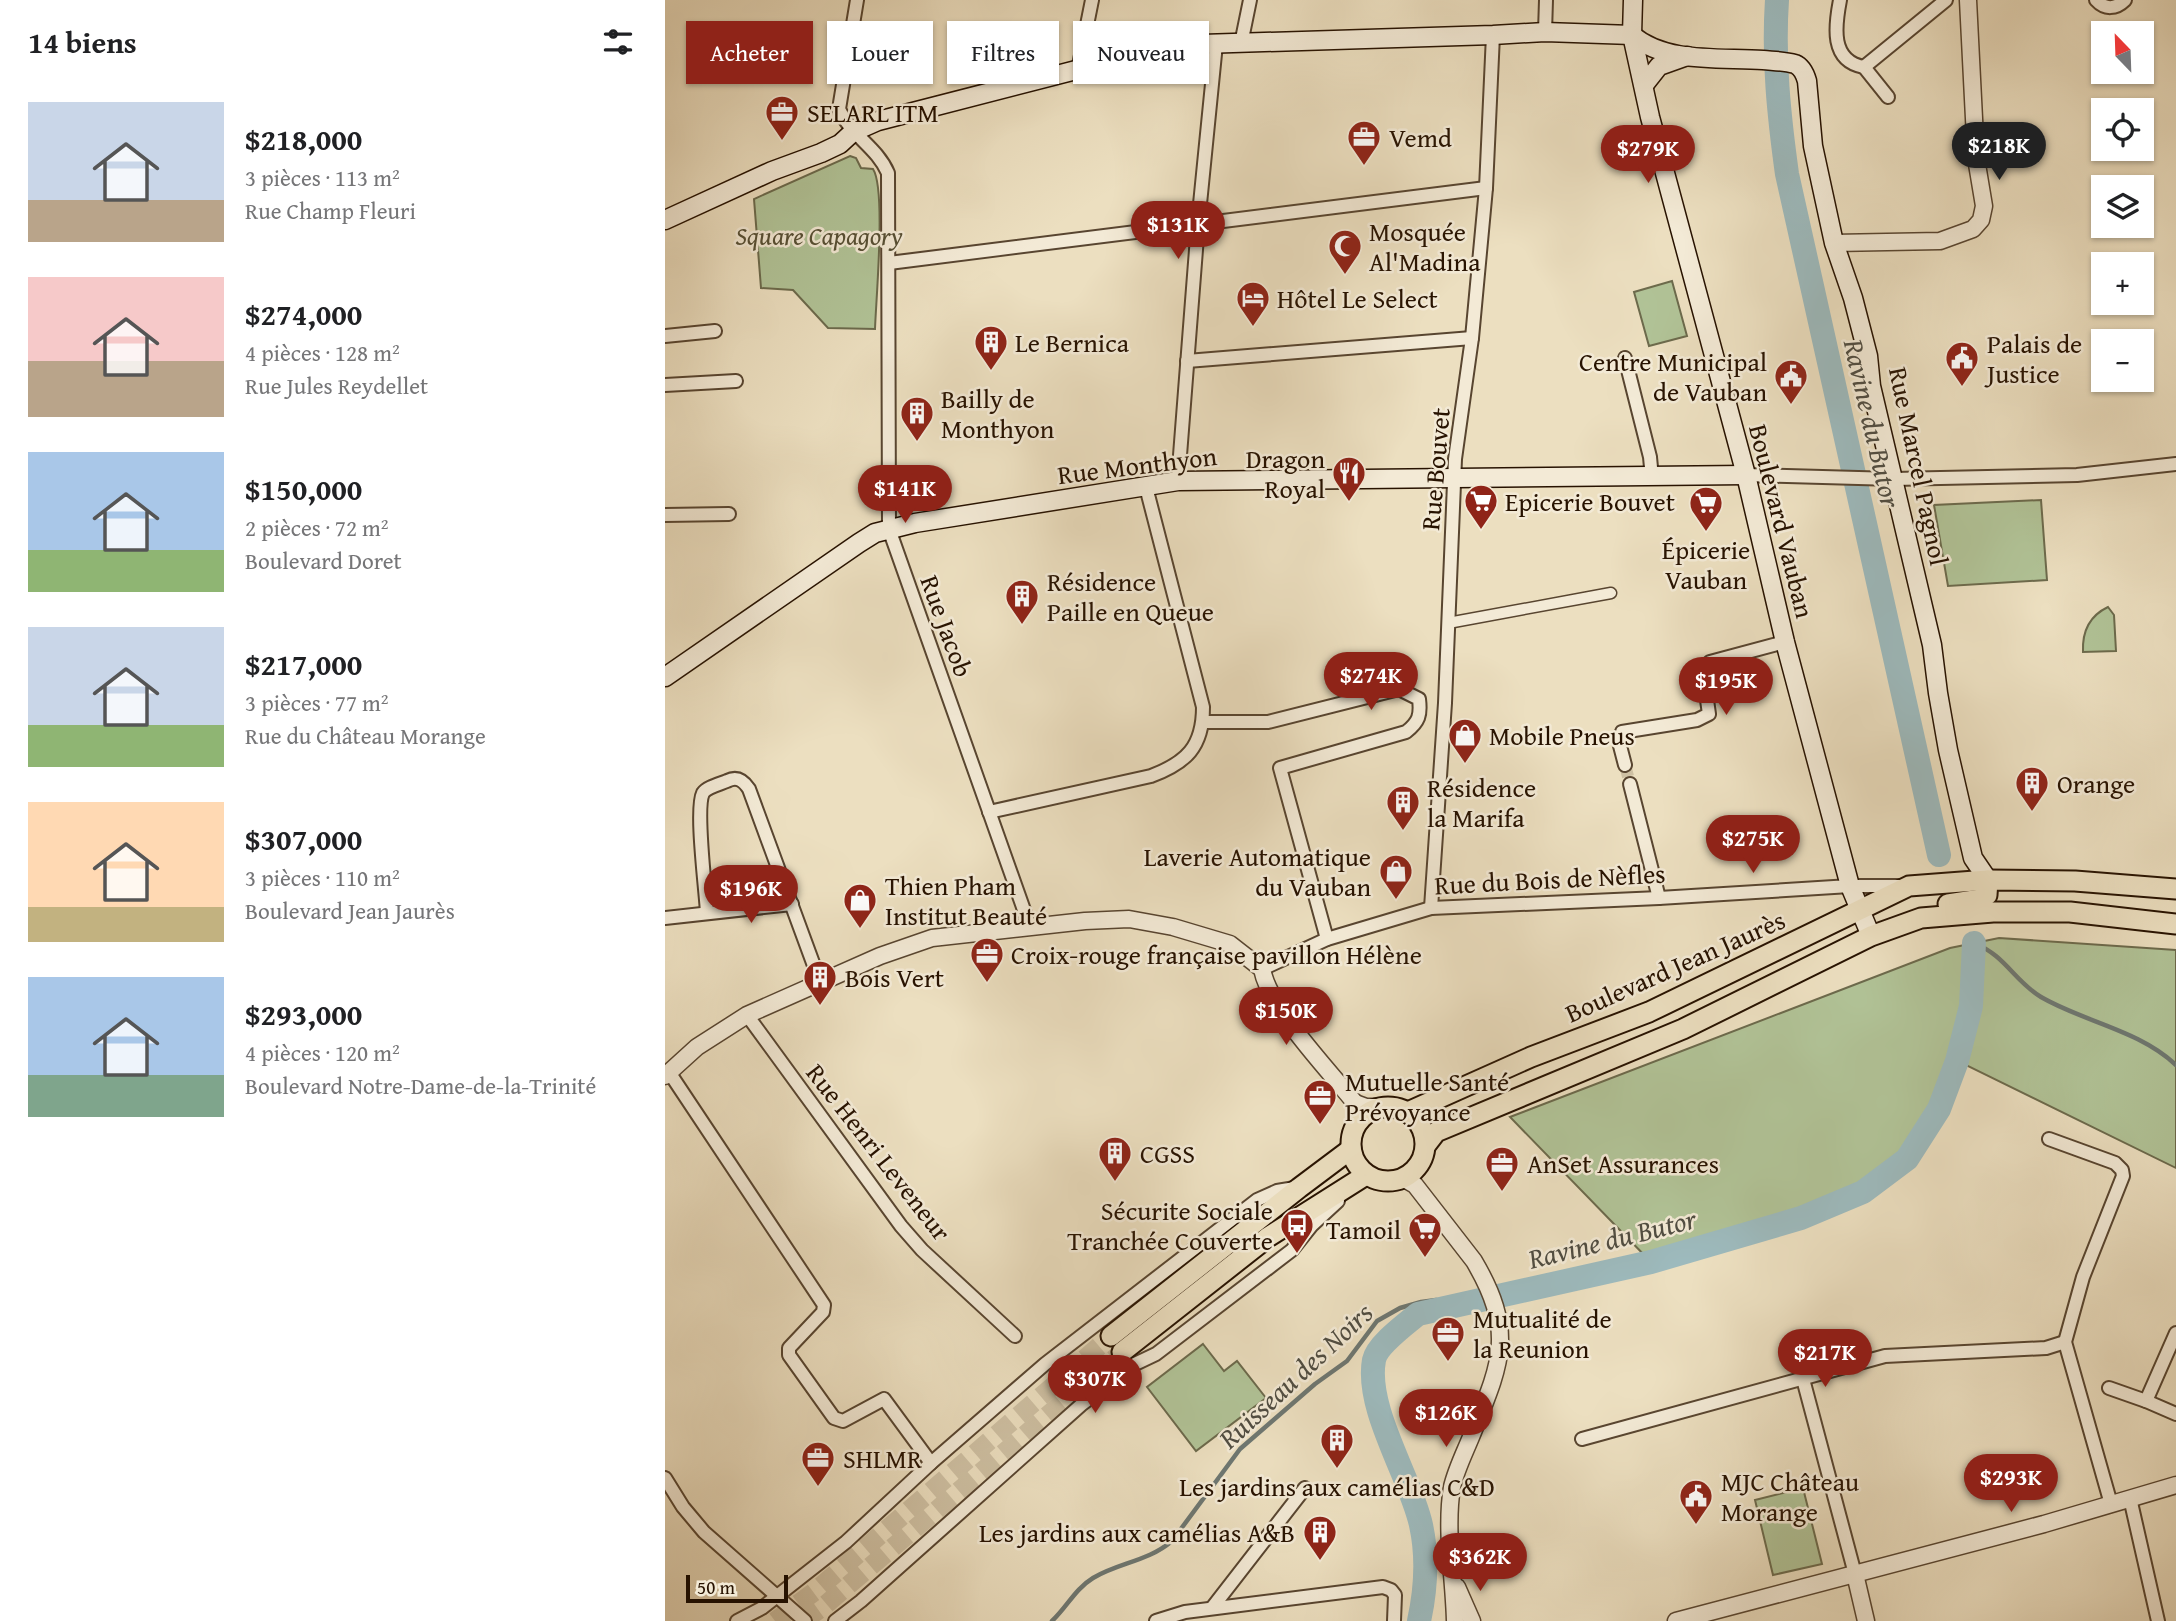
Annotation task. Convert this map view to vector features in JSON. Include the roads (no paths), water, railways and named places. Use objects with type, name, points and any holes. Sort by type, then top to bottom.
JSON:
[{"type":"main road","name":"Boulevard Vauban","points":[[1633,0],[1632,35],[1650,117],[1746,475],[1785,642],[1850,886],[1871,936]]},
{"type":"main road","points":[[1209,45],[1545,32],[1632,35],[1641,43],[1687,56]]},
{"type":"main road","points":[[1644,85],[1659,66],[1687,56]]},
{"type":"main road","name":"Rue Marcel Pagnol","points":[[1687,56],[1797,65],[1804,72],[1812,146],[1834,243],[1853,298],[1868,356],[1888,479],[1932,645],[1937,693],[1948,750],[1973,858],[1988,880]]},
{"type":"main road","points":[[665,220],[772,171],[800,163],[840,144],[853,132],[878,121],[1073,71]]},
{"type":"main road","name":"Rue Monthyon","points":[[665,677],[875,533],[915,523],[1178,481],[1746,475]]},
{"type":"main road","points":[[1921,918],[1928,910],[1937,906],[1981,899],[1987,895],[1988,880]]},
{"type":"main road","name":"Boulevard Jean Jaurès","points":[[1408,1112],[1531,1057],[1649,1012],[1909,886],[1988,880],[2075,881],[2176,889]]},
{"type":"main road","points":[[1426,1144],[1420,1125],[1408,1112],[1398,1108],[1384,1107],[1365,1115],[1357,1123],[1351,1137],[1351,1149],[1357,1166],[1366,1175],[1389,1182],[1411,1178],[1426,1144],[1436,1132],[1683,1029],[1871,936],[1921,918],[1985,912],[2070,912],[2176,924]]},
{"type":"main road","points":[[1351,1149],[1299,1188],[1117,1344],[1268,1237],[1366,1175]]},
{"type":"street","points":[[853,132],[845,122],[839,108],[839,100],[857,0]]},
{"type":"street","points":[[1088,21],[1092,0]]},
{"type":"street","points":[[1241,44],[1250,0]]},
{"type":"street","points":[[1545,32],[1546,0]]},
{"type":"street","points":[[1840,0],[1834,33],[1840,47],[1848,60],[1855,66],[1864,68],[1888,97]]},
{"type":"street","points":[[1864,68],[1946,0]]},
{"type":"street","points":[[1834,243],[1940,241],[1973,229],[1981,220],[1984,206],[1976,158],[1968,0]]},
{"type":"street","points":[[2096,0],[2113,8],[2126,0]]},
{"type":"street","name":"Rue Bouvet","points":[[1431,908],[1455,459],[1472,338],[1486,188],[1493,36]]},
{"type":"street","points":[[1178,481],[1198,224],[1216,44]]},
{"type":"street","name":"Rue Jacob","points":[[853,132],[879,155],[888,173],[889,529],[1030,927]]},
{"type":"street","points":[[889,263],[1486,188]]},
{"type":"street","points":[[1840,264],[1871,243]]},
{"type":"street","points":[[665,336],[715,331]]},
{"type":"street","points":[[1187,361],[1472,338]]},
{"type":"street","points":[[1625,358],[1650,457],[1652,478]]},
{"type":"street","points":[[665,385],[736,381]]},
{"type":"street","points":[[1746,475],[1888,479],[2077,475],[2176,464]]},
{"type":"street","points":[[989,811],[1150,776],[1174,767],[1188,755],[1197,741],[1203,722],[1203,707],[1146,487]]},
{"type":"street","points":[[665,515],[729,514]]},
{"type":"street","points":[[1448,623],[1611,593]]},
{"type":"street","points":[[1625,765],[1619,743],[1622,732],[1697,720],[1709,714],[1703,672],[1710,662],[1785,642]]},
{"type":"street","points":[[1203,722],[1268,722],[1399,689],[1419,699],[1421,713],[1415,725],[1406,732],[1280,768],[1327,939]]},
{"type":"street","points":[[707,913],[701,814],[703,794],[733,778],[743,781],[749,789],[820,982]]},
{"type":"street","points":[[1630,784],[1659,898]]},
{"type":"street","name":"Rue du Bois de Nèfles","points":[[1262,969],[1327,939],[1431,908],[1850,886],[1909,886]]},
{"type":"street","points":[[665,918],[792,904]]},
{"type":"street","points":[[931,1463],[884,1398],[843,1421],[834,1418],[789,1355],[789,1348],[823,1312],[824,1305],[667,1074],[697,1047],[747,1015],[880,956],[932,938],[1129,919],[1230,944],[1262,969],[1264,981],[1275,1003],[1355,1103],[1366,1107],[1384,1107]]},
{"type":"street","name":"Rue Henri Leveneur","points":[[747,1015],[901,1226],[922,1250],[1016,1336]]},
{"type":"street","points":[[1355,1103],[1357,1123]]},
{"type":"street","points":[[2049,1139],[2115,1163],[2122,1170],[2123,1176],[2083,1277],[2064,1342],[2111,1504]]},
{"type":"street","points":[[835,1621],[862,1601],[1081,1405],[1135,1364],[1156,1354],[1292,1250],[1312,1225],[1366,1175]]},
{"type":"street","points":[[1411,1178],[1482,1274],[1500,1320],[1500,1356],[1493,1384],[1452,1487],[1455,1621]]},
{"type":"street","points":[[737,1621],[762,1608],[846,1542],[931,1463],[1045,1364],[1257,1200],[1277,1191],[1299,1188]]},
{"type":"street","points":[[2146,1401],[2176,1333]]},
{"type":"street","points":[[1582,1439],[1885,1356],[2046,1348],[2064,1342]]},
{"type":"street","points":[[1803,1379],[1866,1621]]},
{"type":"street","points":[[2109,1388],[2176,1414]]},
{"type":"street","points":[[665,1478],[683,1507],[704,1532],[779,1595],[805,1621]]},
{"type":"street","points":[[1676,1621],[2044,1524],[2176,1485]]},
{"type":"street","points":[[1214,1615],[1305,1488]]},
{"type":"street","points":[[2130,1498],[2158,1621]]},
{"type":"street","points":[[1454,1579],[1472,1621]]},
{"type":"street","points":[[1156,1621],[1185,1612],[1214,1615],[1383,1587],[1395,1595],[1394,1621]]},
{"type":"waterway","name":"Ravine du Butor","points":[[1777,0],[1777,87],[1787,174],[1939,855]]},
{"type":"waterway","points":[[1974,943],[1994,955],[2041,997],[2145,1043],[2176,1065]]},
{"type":"waterway","name":"Ravine du Butor","points":[[1419,1621],[1425,1549],[1416,1506],[1376,1400],[1374,1360],[1380,1348],[1418,1314],[1651,1262],[1801,1218],[1863,1192],[1907,1159],[1939,1109],[1957,1061],[1971,1006],[1974,943]]},
{"type":"waterway","name":"Ruisseau des Noirs","points":[[1052,1621],[1081,1587],[1093,1578],[1143,1558],[1172,1541],[1240,1449],[1315,1384],[1347,1361],[1377,1321],[1400,1308],[1421,1302],[1436,1300],[1461,1304]]},
{"type":"tunnel","points":[[1625,765],[1630,784]]},
{"type":"tunnel","points":[[775,1621],[814,1592],[1111,1336]]},
{"type":"tunnel","points":[[803,1621],[1122,1352]]},
{"type":"place","name":"SELARL ITM","points":[[782,142]]},
{"type":"place","name":"Vemd","points":[[1364,167]]},
{"type":"place","name":"Mosquée Al'Madina","points":[[1345,276]]},
{"type":"place","name":"Hôtel Le Select","points":[[1253,328]]},
{"type":"place","name":"Le Bernica","points":[[991,372]]},
{"type":"place","name":"Palais de Justice","points":[[1962,388]]},
{"type":"place","name":"Centre Municipal de Vauban","points":[[1791,406]]},
{"type":"place","name":"Bailly de Monthyon","points":[[917,443]]},
{"type":"place","name":"Dragon Royal","points":[[1349,503]]},
{"type":"place","name":"Epicerie Bouvet","points":[[1481,531]]},
{"type":"place","name":"Épicerie Vauban","points":[[1706,533]]},
{"type":"place","name":"Résidence Paille en Queue","points":[[1022,626]]},
{"type":"place","name":"Mobile Pneus","points":[[1465,765]]},
{"type":"place","name":"Orange","points":[[2032,813]]},
{"type":"place","name":"Résidence la Marifa","points":[[1403,832]]},
{"type":"place","name":"Laverie Automatique du Vauban","points":[[1396,901]]},
{"type":"place","name":"Thien Pham Institut Beauté","points":[[860,930]]},
{"type":"place","name":"Croix-rouge française pavillon Hélène","points":[[987,984]]},
{"type":"place","name":"Bois Vert","points":[[820,1007]]},
{"type":"place","name":"Mutuelle Santé Prévoyance","points":[[1320,1126]]},
{"type":"place","name":"CGSS","points":[[1115,1183]]},
{"type":"place","name":"AnSet Assurances","points":[[1502,1193]]},
{"type":"place","name":"Sécurite Sociale Tranchée Couverte","points":[[1297,1255]]},
{"type":"place","name":"Tamoil","points":[[1425,1259]]},
{"type":"place","name":"Mutualité de la Reunion","points":[[1448,1363]]},
{"type":"place","name":"Les jardins aux camélias C&D","points":[[1337,1470]]},
{"type":"place","name":"SHLMR","points":[[818,1488]]},
{"type":"place","name":"MJC Château Morange","points":[[1696,1526]]},
{"type":"place","name":"Les jardins aux camélias A&B","points":[[1320,1562]]},
{"type":"park label","name":"Square Capagory","points":[[819,235]]}]
